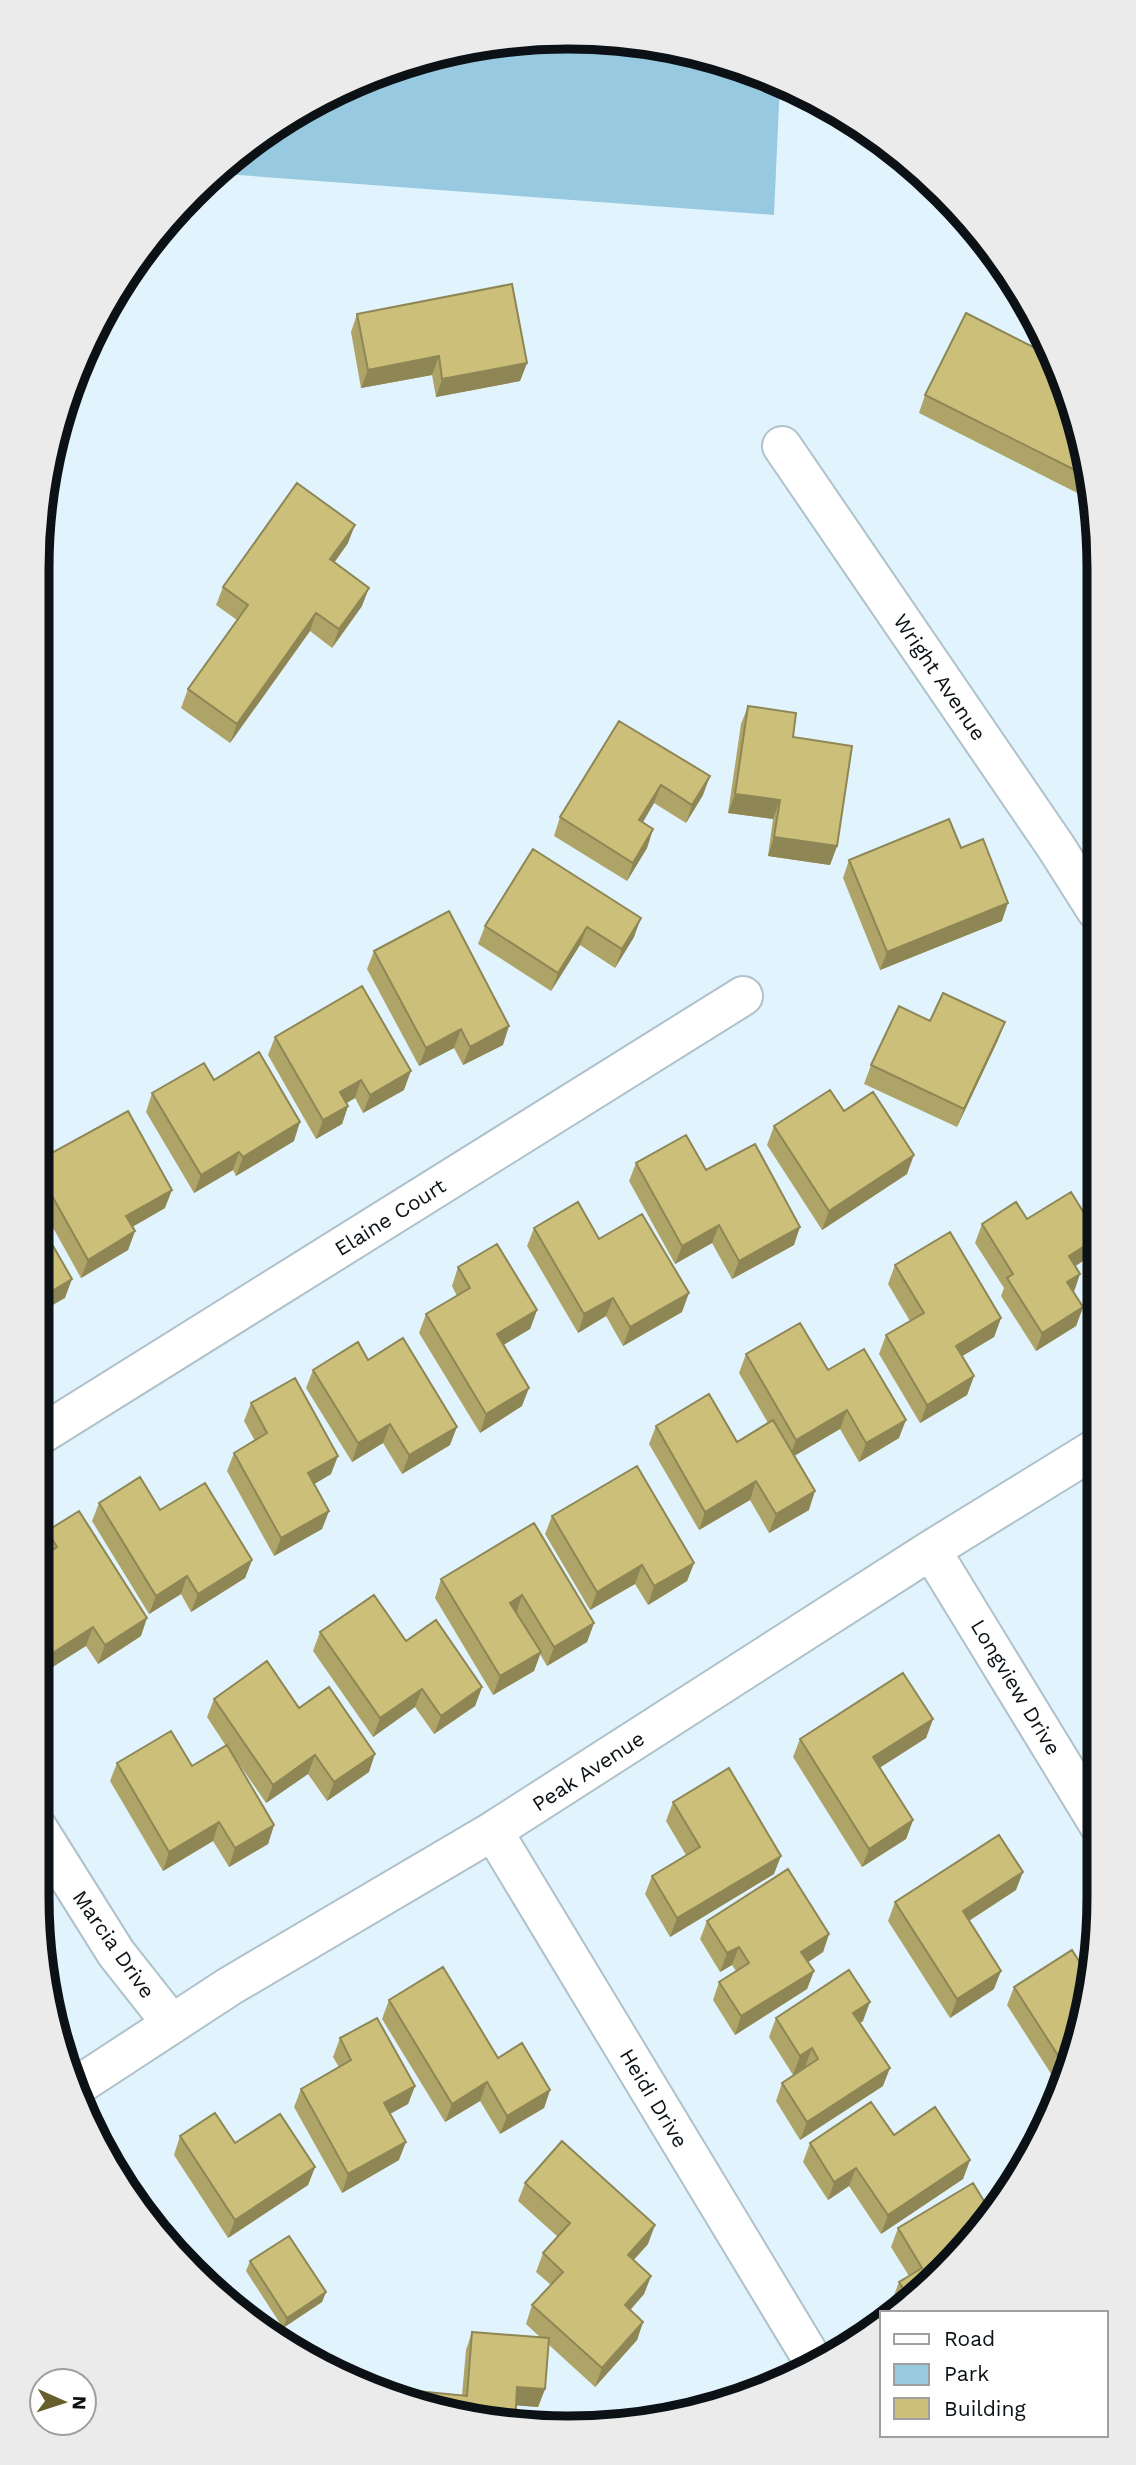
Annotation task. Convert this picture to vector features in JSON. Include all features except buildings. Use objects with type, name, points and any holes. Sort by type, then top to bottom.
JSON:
[{"type":"street","name":"Wright Avenue","points":[[782,446],[1087,896]]},
{"type":"street","name":"Elaine Court","points":[[49,1430],[743,996]]},
{"type":"street","name":"Peak Avenue","points":[[84,2082],[242,1979],[494,1831],[931,1550],[1087,1454]]},
{"type":"street","name":"Longview Drive","points":[[931,1550],[1087,1805]]},
{"type":"street","name":"Heidi Drive","points":[[494,1831],[810,2355]]},
{"type":"street","name":"Marcia Drive","points":[[49,1846],[116,1953],[172,2024]]},
{"type":"green space","points":[[602,50],[636,53],[702,67],[779,95],[774,215],[230,174],[280,136],[309,119],[338,103],[401,77],[500,53]]}]
